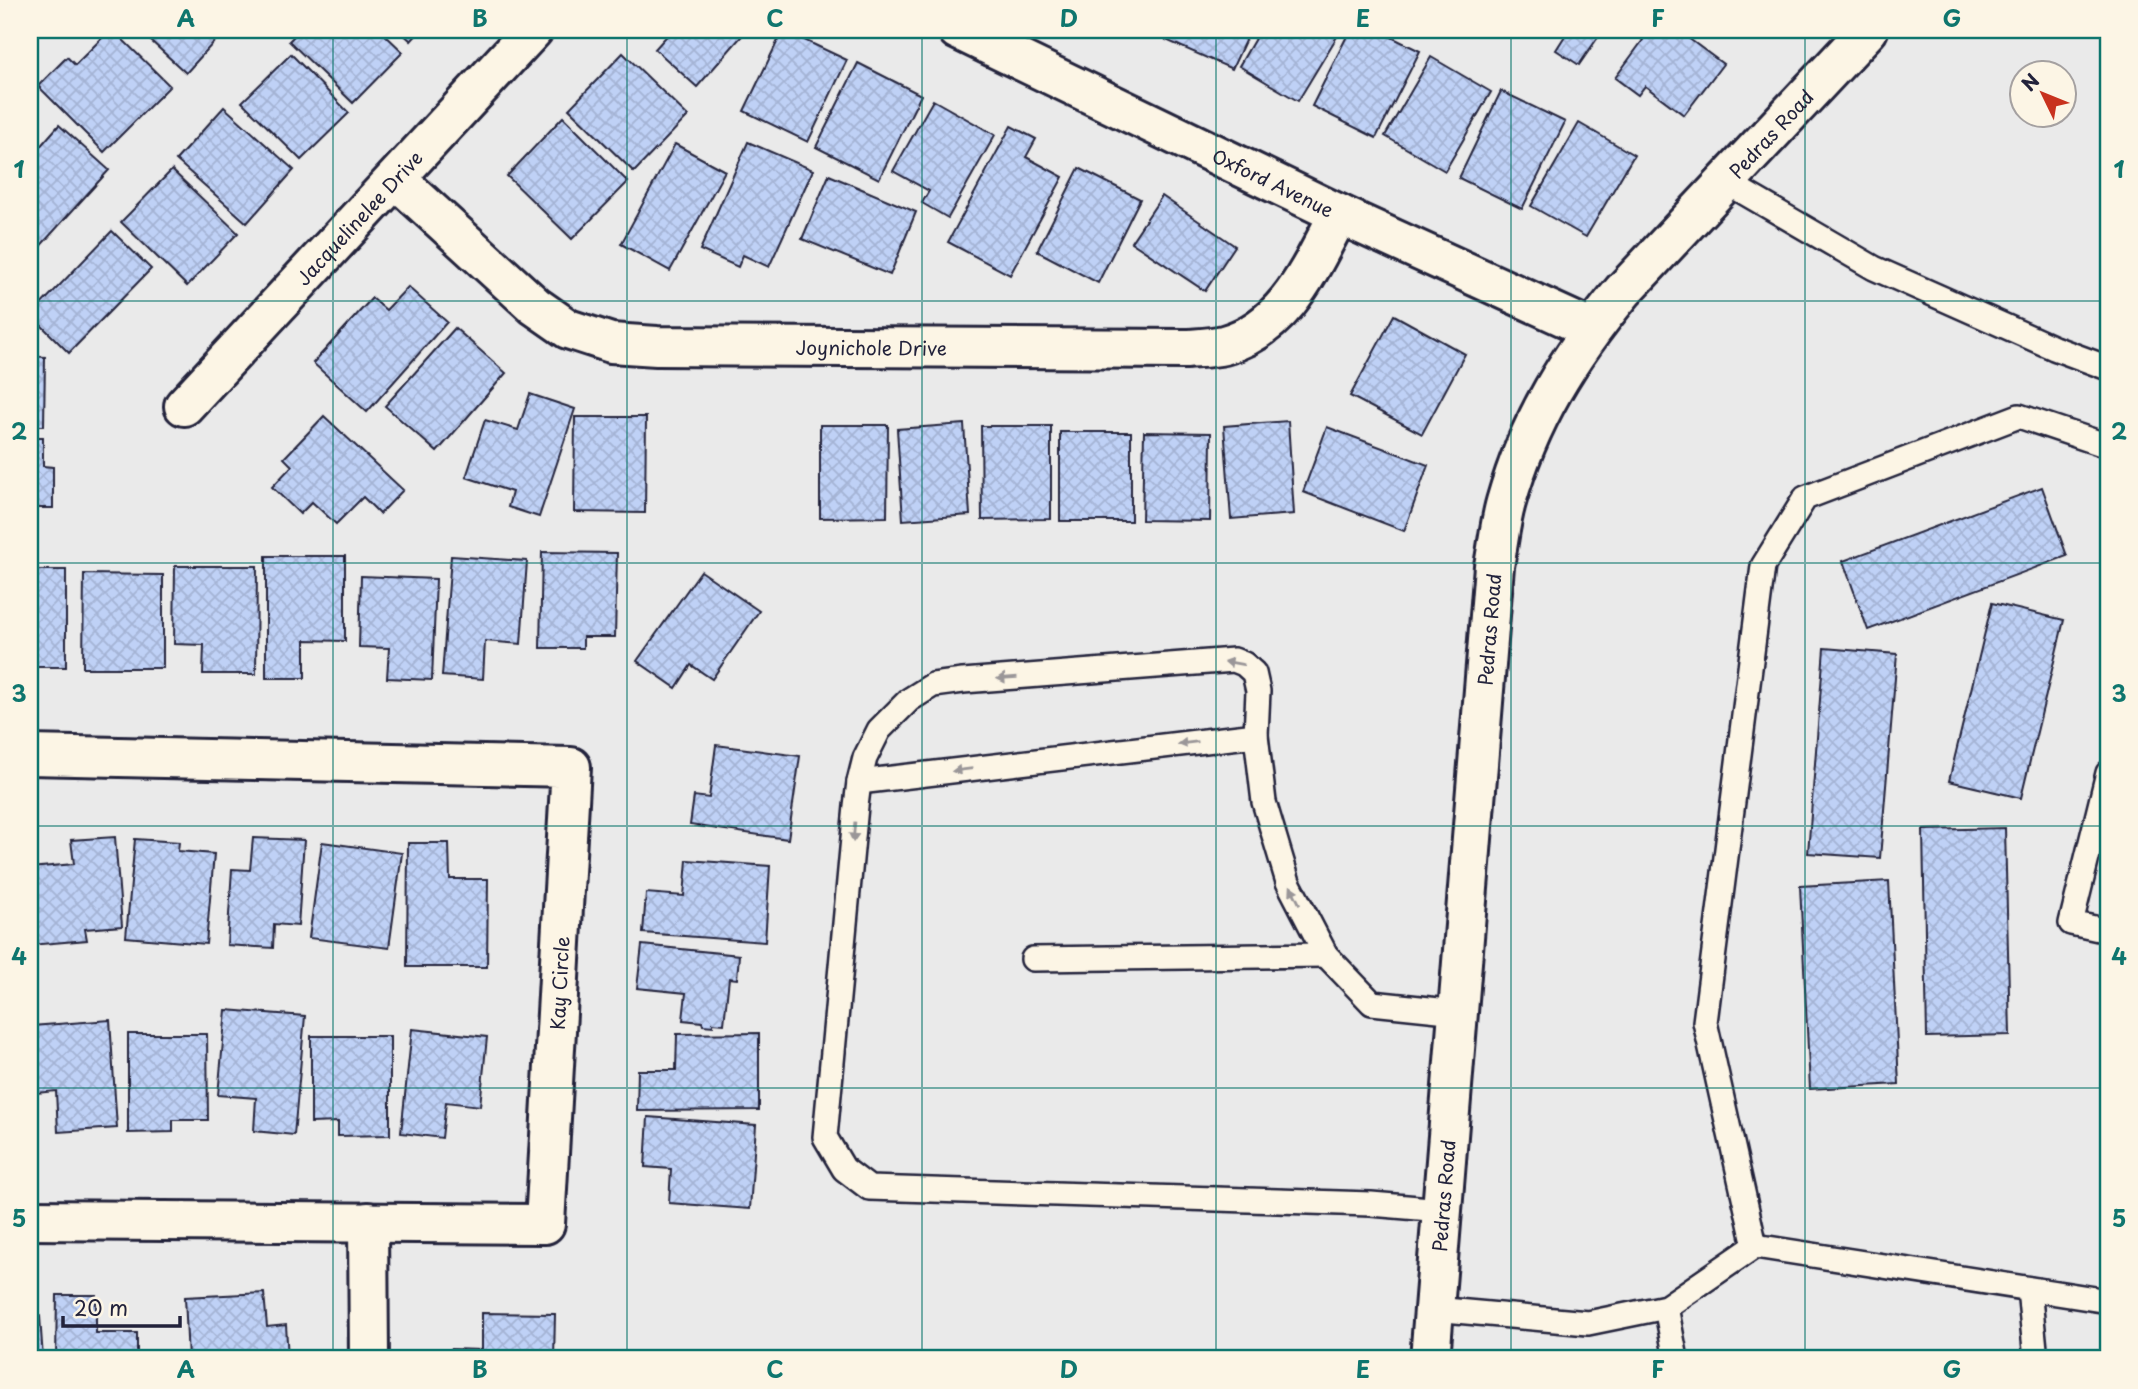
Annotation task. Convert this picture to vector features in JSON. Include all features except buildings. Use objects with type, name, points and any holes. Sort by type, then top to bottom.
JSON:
[{"type":"street","name":"Jacquelinelee Drive","points":[[184,406],[534,30]]},
{"type":"street","name":"Oxford Avenue","points":[[958,30],[1339,214],[1591,330]]},
{"type":"street","name":"Pedras Road","points":[[1430,1359],[1494,566],[1505,504],[1524,447],[1542,407],[1563,370],[1591,330],[1623,291],[1726,182],[1852,35]]},
{"type":"street","name":"Joynichole Drive","points":[[396,178],[536,306],[568,329],[611,342],[657,346],[1186,349],[1223,345],[1252,334],[1282,310],[1302,282],[1339,214]]},
{"type":"street","name":"Kay Circle","points":[[30,755],[571,767],[545,1224],[30,1220]]},
{"type":"street","points":[[368,1223],[369,1359]]},
{"type":"lane","points":[[1726,182],[1874,268],[2054,348],[2108,368]]},
{"type":"lane","points":[[1755,1246],[1705,1022],[1763,566],[1805,498],[2019,416],[2108,446]]},
{"type":"lane","points":[[1442,1210],[1371,1204],[869,1188],[844,1169],[825,1138],[859,782],[865,758],[878,730],[909,700],[933,685],[1234,660],[1244,664],[1254,673],[1258,691],[1256,735],[1264,802],[1288,882],[1326,955],[1372,1003],[1458,1012]]},
{"type":"lane","points":[[859,782],[1256,735]]},
{"type":"lane","points":[[2108,773],[2071,923],[2108,931]]},
{"type":"lane","points":[[1033,959],[1326,955]]},
{"type":"lane","points":[[1434,1309],[1588,1322],[1666,1307],[1755,1246],[2108,1301]]},
{"type":"lane","points":[[2029,1289],[2036,1359]]},
{"type":"lane","points":[[1666,1307],[1676,1359]]}]
